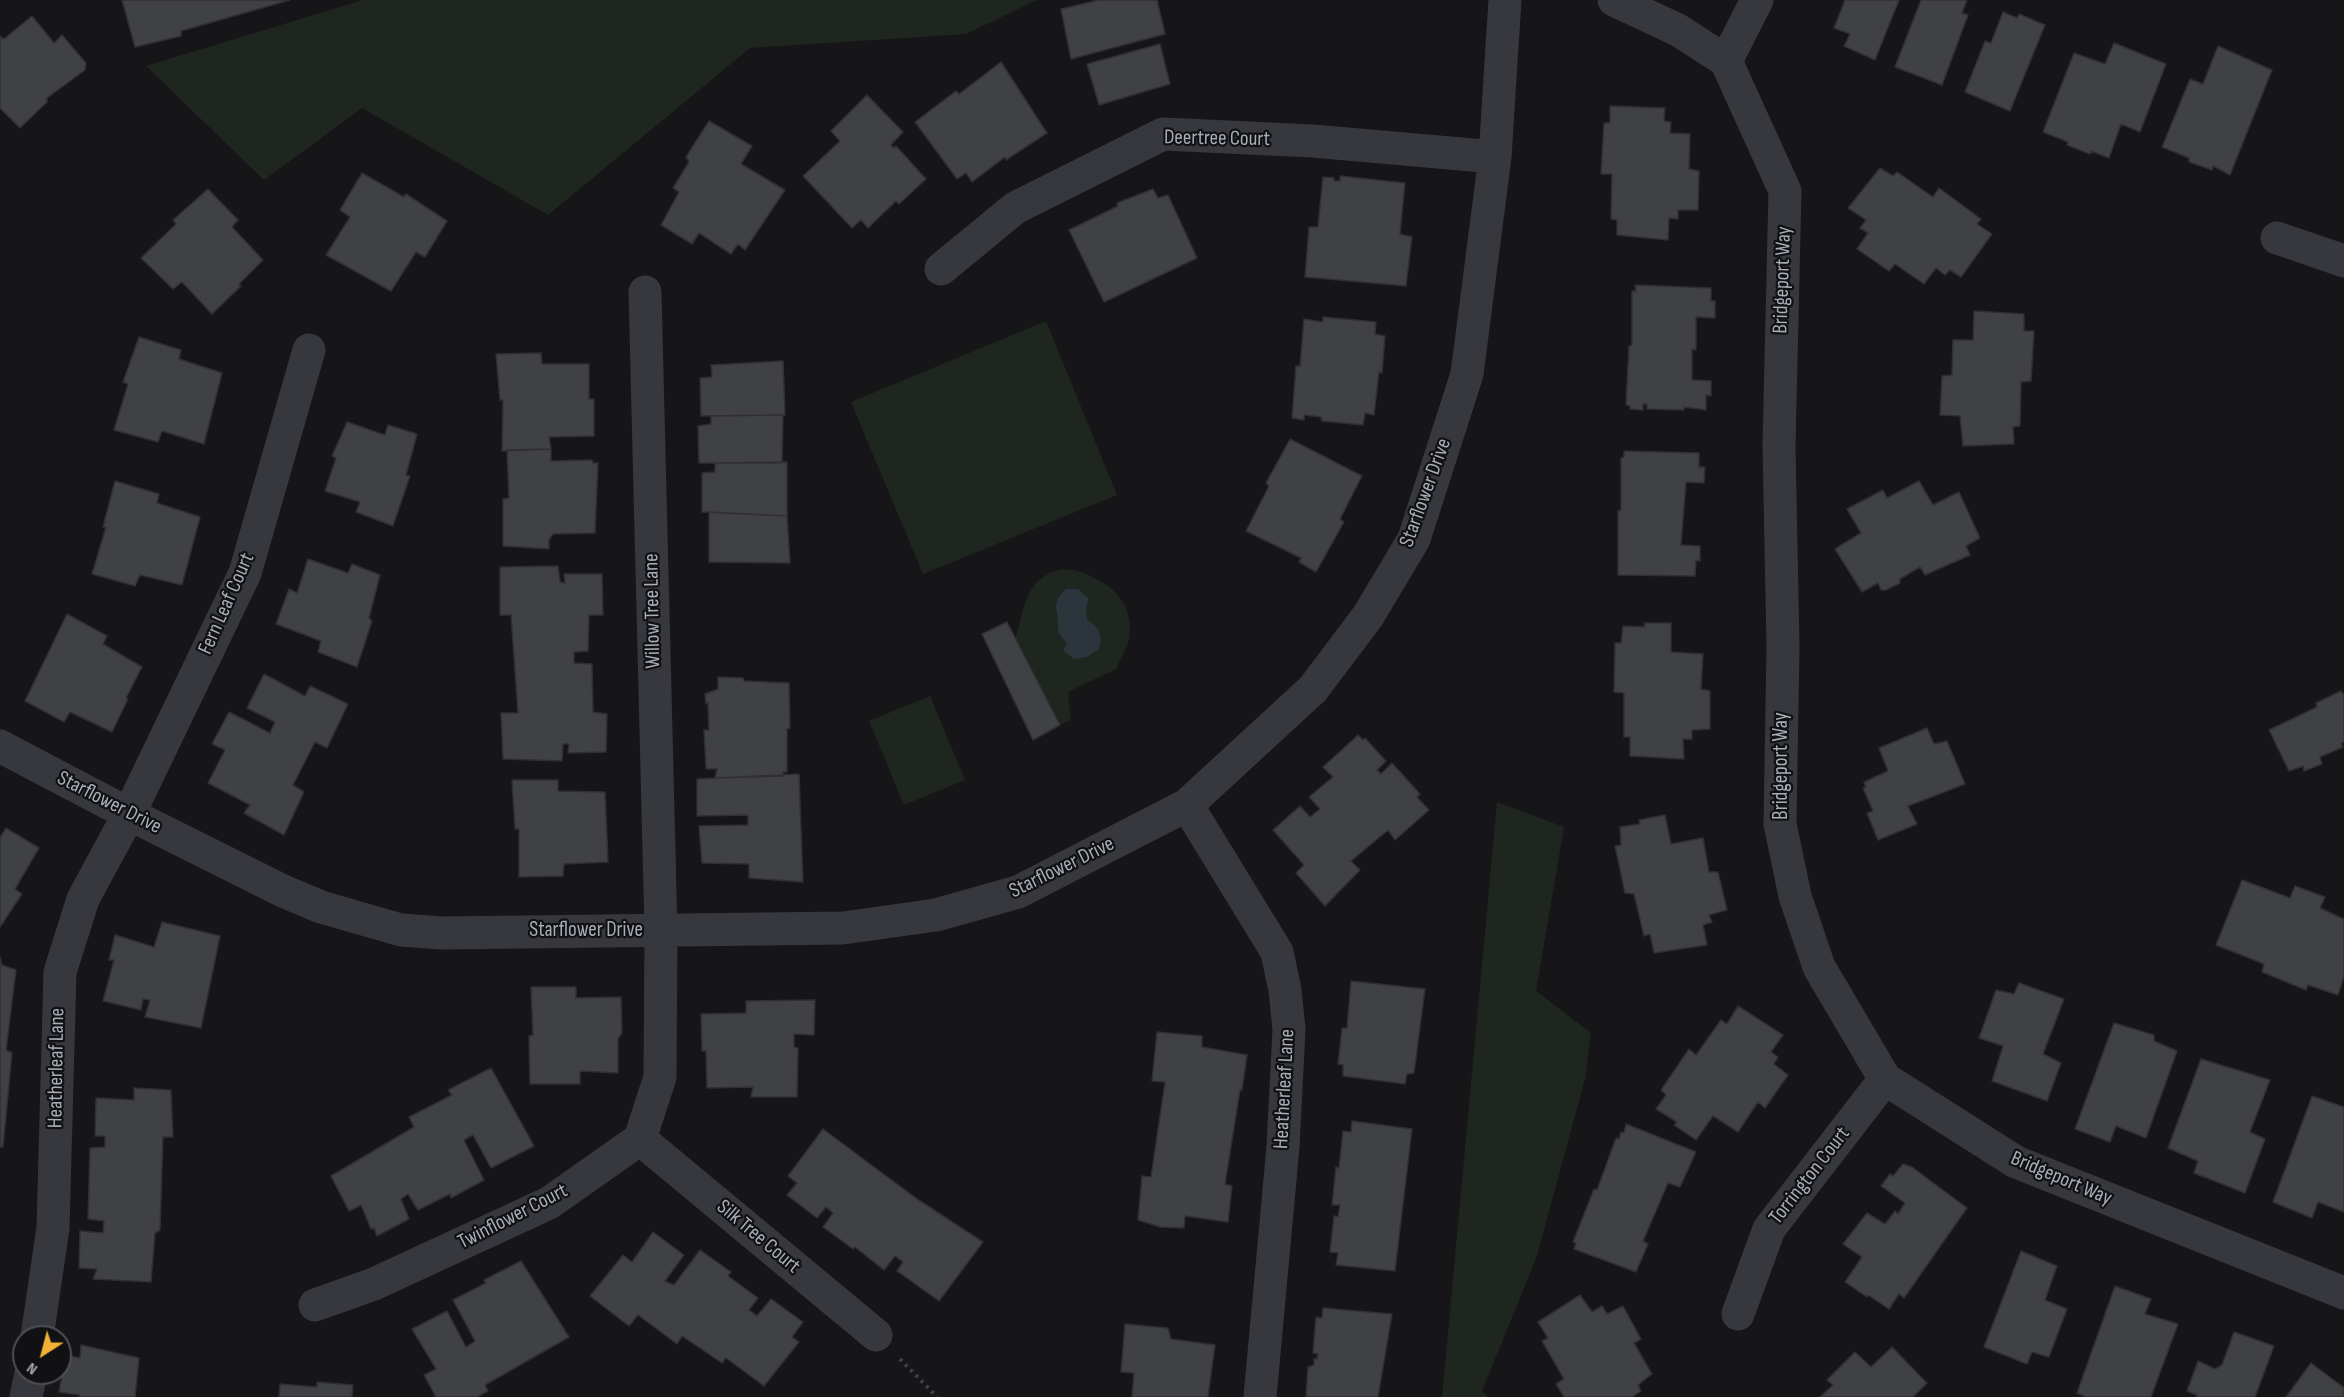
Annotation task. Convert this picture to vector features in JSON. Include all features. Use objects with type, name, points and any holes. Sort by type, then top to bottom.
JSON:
[{"type":"street","name":"Starflower Drive","points":[[0,746],[283,891],[321,907],[401,930],[443,933],[843,928],[936,915],[1018,892],[1187,805],[1313,689],[1368,616],[1414,538],[1467,374],[1495,157],[1505,0]]},
{"type":"street","points":[[1614,0],[1678,30],[1726,61],[1757,0]]},
{"type":"street","name":"Bridgeport Way","points":[[1726,61],[1785,191],[1779,446],[1783,647],[1780,824],[1795,896],[1820,968],[1885,1079],[2016,1162],[2344,1293]]},
{"type":"street","name":"Deertree Court","points":[[941,269],[1015,208],[1163,134],[1313,141],[1495,157]]},
{"type":"street","points":[[2277,238],[2344,261]]},
{"type":"street","name":"Willow Tree Lane","points":[[645,292],[661,931]]},
{"type":"street","name":"Fern Leaf Court","points":[[129,814],[245,573],[309,350]]},
{"type":"street","name":"Heatherleaf Lane","points":[[1187,805],[1277,952],[1286,990],[1289,1029],[1282,1146],[1260,1397]]},
{"type":"street","name":"Heatherleaf Lane","points":[[39,1325],[53,1228],[60,972],[83,899],[129,814]]},
{"type":"street","points":[[640,1139],[660,1077],[661,931]]},
{"type":"street","name":"Torrington Court","points":[[1737,1314],[1769,1229],[1885,1079]]},
{"type":"street","name":"Twinflower Court","points":[[315,1305],[374,1284],[549,1203],[640,1139]]},
{"type":"street","name":"Silk Tree Court","points":[[640,1139],[876,1335]]},
{"type":"path","points":[[876,1335],[937,1397]]},
{"type":"shaded area","points":[[363,0],[1037,0],[966,34],[750,48],[548,215],[362,108],[264,180],[146,66]]},
{"type":"shaded area","points":[[1046,321],[1117,495],[923,574],[851,402]]},
{"type":"shaded area","points":[[1061,569],[1086,574],[1114,591],[1128,612],[1130,630],[1127,647],[1116,669],[1068,692],[1071,720],[1060,725],[1015,640],[1024,606],[1033,587],[1049,574]]},
{"type":"shaded area","points":[[1066,589],[1078,589],[1089,599],[1086,608],[1087,619],[1097,628],[1100,639],[1099,649],[1087,657],[1074,659],[1063,650],[1067,644],[1058,632],[1056,604]]},
{"type":"shaded area","points":[[930,696],[965,780],[904,805],[869,721]]},
{"type":"shaded area","points":[[1497,802],[1564,827],[1536,991],[1591,1033],[1585,1079],[1537,1256],[1482,1391],[1488,1397],[1442,1397]]},
{"type":"building","points":[[122,0],[290,0],[181,31],[181,36],[135,47]]},
{"type":"building","points":[[1099,0],[1157,0],[1165,34],[1071,59],[1061,9]]},
{"type":"building","points":[[1845,0],[1899,0],[1875,60],[1844,46],[1850,34],[1834,28]]},
{"type":"building","points":[[1921,0],[1967,0],[1962,13],[1968,15],[1942,85],[1895,67]]},
{"type":"building","points":[[2003,12],[2017,18],[2019,14],[2045,25],[2010,111],[1965,92],[1985,41],[1991,43]]},
{"type":"building","points":[[32,16],[54,43],[62,35],[86,63],[85,70],[47,98],[47,102],[20,128],[0,108],[0,36],[4,39]]},
{"type":"building","points":[[2114,43],[2166,64],[2140,132],[2121,124],[2109,158],[2067,145],[2068,142],[2043,132],[2074,53],[2105,64]]},
{"type":"building","points":[[1160,44],[1170,84],[1099,105],[1087,64]]},
{"type":"building","points":[[2218,46],[2272,70],[2230,175],[2213,166],[2212,170],[2189,162],[2189,158],[2162,147],[2190,79],[2203,84]]},
{"type":"building","points":[[1001,62],[1047,133],[1006,160],[1005,157],[972,182],[966,173],[957,179],[915,122],[956,91],[959,94]]},
{"type":"building","points":[[867,95],[903,132],[891,145],[894,148],[896,146],[926,179],[899,204],[896,201],[868,228],[861,220],[852,228],[803,176],[840,141],[831,131]]},
{"type":"building","points":[[1610,106],[1665,108],[1664,121],[1671,122],[1670,133],[1690,134],[1689,169],[1699,171],[1698,210],[1678,210],[1678,219],[1669,218],[1668,240],[1617,235],[1617,220],[1611,219],[1612,174],[1601,174],[1604,123],[1610,123]]},
{"type":"building","points":[[709,121],[752,146],[741,164],[785,190],[745,250],[738,244],[731,254],[699,233],[692,244],[661,225],[679,192],[673,188],[689,162],[686,157]]},
{"type":"building","points":[[1880,168],[1893,176],[1897,172],[1933,197],[1939,188],[1981,219],[1977,224],[1992,234],[1961,277],[1950,270],[1945,275],[1936,268],[1924,284],[1895,264],[1889,271],[1857,249],[1868,233],[1860,228],[1866,220],[1848,208]]},
{"type":"building","points":[[362,173],[404,197],[406,194],[447,221],[425,257],[416,252],[391,291],[326,255],[350,217],[340,210]]},
{"type":"building","points":[[1340,176],[1405,183],[1400,234],[1412,237],[1406,286],[1305,277],[1309,227],[1318,227],[1323,177],[1340,181]]},
{"type":"building","points":[[208,189],[238,220],[232,227],[263,260],[239,284],[241,286],[212,314],[182,282],[173,289],[141,258],[176,224],[173,220]]},
{"type":"building","points":[[1153,189],[1158,198],[1168,195],[1197,258],[1104,302],[1069,230],[1118,206],[1117,203]]},
{"type":"building","points":[[1635,285],[1711,288],[1711,301],[1715,301],[1715,318],[1696,317],[1696,350],[1692,349],[1692,380],[1711,381],[1711,396],[1706,395],[1706,410],[1684,407],[1684,410],[1647,409],[1647,404],[1643,404],[1643,410],[1630,409],[1630,406],[1626,405],[1629,346],[1632,345],[1632,291],[1636,291]]},
{"type":"building","points":[[1974,311],[2024,314],[2024,331],[2034,331],[2031,381],[2021,382],[2020,426],[2013,427],[2014,444],[1963,446],[1960,416],[1940,415],[1942,376],[1952,375],[1953,340],[1973,340]]},
{"type":"building","points":[[1323,317],[1376,322],[1375,334],[1385,336],[1382,373],[1379,372],[1374,415],[1365,413],[1363,425],[1322,421],[1321,417],[1304,415],[1304,420],[1292,418],[1296,366],[1300,366],[1304,319],[1323,322]]},
{"type":"building","points":[[139,337],[181,350],[179,359],[222,373],[204,444],[162,431],[158,442],[114,430],[128,384],[123,382]]},
{"type":"building","points":[[541,353],[542,364],[589,364],[589,399],[594,399],[594,436],[549,437],[551,449],[502,451],[503,400],[500,400],[496,354]]},
{"type":"building","points":[[783,361],[785,415],[701,416],[700,378],[712,377],[711,365]]},
{"type":"building","points":[[783,415],[782,463],[699,463],[698,426],[711,424],[711,416]]},
{"type":"building","points":[[347,422],[385,435],[388,425],[417,434],[406,475],[410,476],[393,526],[356,512],[360,502],[325,491],[336,458],[332,456]]},
{"type":"building","points":[[1290,439],[1362,476],[1340,519],[1344,522],[1316,572],[1299,562],[1301,558],[1246,531],[1269,486],[1266,483]]},
{"type":"building","points":[[551,449],[551,461],[592,460],[593,463],[598,463],[595,533],[553,534],[549,540],[549,549],[503,546],[503,499],[509,498],[507,450]]},
{"type":"building","points":[[1624,451],[1699,453],[1699,467],[1705,467],[1704,483],[1686,482],[1681,545],[1700,546],[1700,561],[1696,560],[1695,576],[1618,575],[1618,511],[1621,510],[1621,458],[1624,457]]},
{"type":"building","points":[[787,462],[787,516],[702,512],[702,473],[715,472],[715,463]]},
{"type":"building","points":[[115,481],[159,494],[157,503],[200,517],[182,585],[140,575],[135,586],[92,574],[106,527],[103,527]]},
{"type":"building","points":[[1919,481],[1933,505],[1959,492],[1980,538],[1966,546],[1970,555],[1925,575],[1920,567],[1900,579],[1900,583],[1886,590],[1881,590],[1878,583],[1862,592],[1835,549],[1861,533],[1847,509],[1883,490],[1887,498]]},
{"type":"building","points":[[709,512],[787,516],[790,563],[709,562]]},
{"type":"building","points":[[308,559],[348,573],[352,564],[380,575],[369,618],[372,621],[357,667],[318,652],[321,641],[276,624],[289,589],[297,593]]},
{"type":"building","points":[[558,566],[560,582],[565,583],[564,574],[602,574],[603,615],[589,615],[588,651],[574,652],[574,663],[592,664],[593,712],[607,714],[606,752],[568,753],[569,744],[563,744],[562,761],[503,759],[501,713],[518,713],[511,615],[500,615],[500,567]]},
{"type":"building","points":[[67,614],[107,636],[103,644],[142,667],[112,732],[70,712],[64,722],[25,701]]},
{"type":"building","points":[[1007,622],[1060,725],[1033,740],[982,634]]},
{"type":"building","points":[[1644,623],[1671,623],[1671,652],[1703,654],[1701,689],[1710,691],[1710,729],[1692,730],[1692,739],[1683,739],[1684,759],[1630,756],[1630,737],[1624,737],[1624,693],[1614,692],[1615,643],[1621,643],[1623,626],[1645,627]]},
{"type":"building","points":[[264,674],[305,696],[310,686],[348,704],[327,748],[315,742],[293,785],[304,792],[284,835],[244,813],[250,805],[208,783],[225,750],[212,744],[229,712],[270,733],[275,722],[247,708]]},
{"type":"building","points":[[718,677],[789,683],[790,728],[787,729],[787,772],[783,772],[783,776],[715,778],[717,769],[706,769],[704,730],[709,730],[708,703],[706,704],[705,694],[718,689]]},
{"type":"building","points":[[2341,691],[2344,695],[2344,742],[2341,743],[2343,747],[2320,757],[2322,764],[2304,771],[2303,766],[2289,771],[2269,730],[2317,707],[2316,703]]},
{"type":"building","points":[[1927,728],[1934,744],[1947,741],[1965,784],[1908,806],[1917,824],[1878,840],[1867,813],[1873,811],[1863,788],[1866,787],[1864,782],[1888,771],[1879,748]]},
{"type":"building","points":[[1358,735],[1363,740],[1365,738],[1386,761],[1377,770],[1381,774],[1392,763],[1420,794],[1417,797],[1429,810],[1395,840],[1388,830],[1351,861],[1360,870],[1325,906],[1296,873],[1304,865],[1273,830],[1300,806],[1310,817],[1320,809],[1309,797],[1333,777],[1323,767]]},
{"type":"building","points":[[799,774],[803,882],[749,878],[749,864],[702,863],[699,826],[748,825],[748,815],[697,816],[697,779]]},
{"type":"building","points":[[512,780],[558,780],[558,791],[605,792],[608,862],[564,864],[563,876],[519,877],[519,829],[515,829]]},
{"type":"building","points":[[1665,815],[1671,844],[1703,838],[1709,872],[1718,872],[1727,910],[1709,915],[1712,922],[1703,925],[1707,945],[1654,953],[1650,934],[1644,936],[1634,894],[1625,893],[1615,846],[1621,845],[1620,827],[1640,824],[1639,820]]},
{"type":"building","points":[[6,828],[39,848],[15,889],[22,894],[0,927],[0,838]]},
{"type":"building","points":[[2242,880],[2290,898],[2295,886],[2325,897],[2320,908],[2344,919],[2344,976],[2338,995],[2308,985],[2306,990],[2262,972],[2264,964],[2216,945]]},
{"type":"building","points":[[162,922],[220,936],[201,1028],[145,1017],[150,1000],[143,999],[141,1010],[103,1001],[114,960],[109,960],[115,935],[154,947]]},
{"type":"building","points":[[0,957],[2,965],[16,970],[6,1050],[12,1053],[3,1147],[0,1147]]},
{"type":"building","points":[[1351,981],[1425,989],[1414,1073],[1407,1074],[1405,1084],[1343,1076],[1343,1065],[1338,1064],[1342,1028],[1347,1028]]},
{"type":"building","points":[[2019,983],[2064,999],[2043,1054],[2061,1063],[2047,1101],[1992,1081],[2003,1046],[1979,1038],[1996,990],[2014,994]]},
{"type":"building","points":[[531,987],[576,987],[576,998],[621,997],[622,1033],[618,1039],[618,1073],[580,1071],[580,1084],[530,1084],[529,1036],[533,1035]]},
{"type":"building","points":[[815,1000],[814,1035],[794,1034],[794,1047],[798,1048],[797,1097],[751,1097],[753,1087],[707,1088],[706,1051],[702,1051],[701,1014],[746,1013],[746,1001]]},
{"type":"building","points":[[1738,1006],[1783,1035],[1771,1052],[1778,1057],[1774,1064],[1788,1075],[1765,1108],[1758,1102],[1738,1132],[1713,1116],[1696,1140],[1674,1125],[1677,1122],[1656,1109],[1666,1095],[1661,1090],[1689,1049],[1696,1055],[1721,1020],[1727,1024]]},
{"type":"building","points":[[2114,1023],[2154,1035],[2154,1041],[2177,1051],[2146,1138],[2116,1126],[2110,1142],[2075,1129]]},
{"type":"building","points":[[1157,1032],[1202,1036],[1202,1047],[1247,1055],[1225,1184],[1232,1186],[1228,1222],[1185,1216],[1184,1228],[1160,1227],[1138,1220],[1142,1176],[1151,1177],[1165,1082],[1152,1081]]},
{"type":"building","points":[[2201,1059],[2270,1080],[2250,1132],[2265,1139],[2245,1193],[2194,1173],[2198,1161],[2168,1148]]},
{"type":"building","points":[[491,1068],[534,1146],[491,1168],[473,1135],[464,1140],[484,1180],[451,1198],[450,1194],[418,1210],[408,1194],[401,1199],[409,1219],[377,1236],[374,1228],[371,1229],[361,1205],[349,1211],[331,1176],[414,1127],[409,1117],[452,1095],[448,1090]]},
{"type":"building","points":[[134,1088],[171,1090],[173,1137],[163,1137],[160,1230],[155,1233],[151,1282],[93,1279],[97,1269],[79,1268],[80,1231],[103,1233],[104,1221],[88,1219],[90,1148],[105,1147],[105,1136],[95,1136],[96,1098],[134,1100]]},
{"type":"building","points":[[2312,1096],[2344,1107],[2344,1212],[2318,1202],[2312,1218],[2273,1202]]},
{"type":"building","points":[[1352,1121],[1412,1129],[1395,1271],[1336,1265],[1338,1253],[1330,1252],[1334,1216],[1338,1217],[1340,1205],[1332,1205],[1336,1167],[1339,1168],[1343,1131],[1351,1132]]},
{"type":"building","points":[[1626,1124],[1696,1152],[1680,1187],[1668,1183],[1643,1241],[1648,1244],[1636,1272],[1574,1249],[1576,1243],[1573,1242],[1594,1189],[1597,1190],[1616,1138],[1619,1139],[1621,1132],[1624,1133]]},
{"type":"building","points":[[823,1129],[917,1199],[983,1242],[939,1301],[897,1271],[903,1262],[895,1256],[884,1270],[855,1247],[853,1249],[823,1227],[833,1213],[826,1207],[817,1218],[787,1195],[797,1183],[788,1176]]},
{"type":"building","points":[[1903,1164],[1912,1167],[1967,1208],[1904,1298],[1899,1294],[1889,1309],[1845,1282],[1862,1257],[1843,1244],[1867,1213],[1885,1224],[1895,1211],[1898,1214],[1905,1203],[1881,1186],[1890,1174],[1893,1176]]},
{"type":"building","points":[[653,1232],[684,1255],[665,1281],[674,1285],[700,1250],[731,1272],[728,1276],[758,1298],[749,1310],[757,1316],[771,1299],[803,1322],[792,1337],[799,1342],[764,1386],[726,1358],[722,1363],[682,1336],[677,1344],[638,1315],[629,1326],[590,1296],[623,1255],[632,1262]]},
{"type":"building","points":[[2021,1251],[2057,1266],[2045,1300],[2067,1309],[2049,1357],[2032,1352],[2027,1364],[1984,1347]]},
{"type":"building","points":[[521,1261],[569,1337],[485,1385],[488,1391],[477,1397],[436,1397],[424,1375],[436,1369],[412,1329],[447,1311],[466,1347],[475,1341],[453,1300],[486,1283],[484,1280]]},
{"type":"building","points":[[2115,1286],[2151,1299],[2145,1314],[2178,1324],[2151,1397],[2086,1397],[2077,1393]]},
{"type":"building","points":[[1580,1295],[1592,1312],[1602,1306],[1607,1314],[1623,1306],[1641,1339],[1634,1343],[1652,1374],[1638,1385],[1641,1391],[1632,1397],[1564,1397],[1556,1384],[1564,1379],[1542,1341],[1548,1338],[1538,1322]]},
{"type":"building","points":[[1323,1308],[1392,1314],[1378,1397],[1306,1397],[1308,1367],[1314,1365],[1314,1359],[1317,1359],[1318,1354],[1313,1353],[1316,1317],[1322,1318]]},
{"type":"building","points":[[1125,1324],[1168,1328],[1171,1339],[1215,1345],[1208,1397],[1132,1397],[1134,1373],[1121,1372]]},
{"type":"building","points":[[2234,1332],[2274,1346],[2255,1397],[2196,1397],[2197,1395],[2187,1391],[2198,1361],[2215,1369],[2222,1365]]},
{"type":"building","points":[[81,1345],[139,1358],[135,1397],[79,1397],[80,1395],[59,1392],[60,1385],[72,1385],[72,1356],[80,1358]]},
{"type":"building","points":[[1892,1347],[1927,1383],[1913,1397],[1820,1397],[1833,1385],[1827,1380],[1855,1352],[1871,1367]]},
{"type":"building","points":[[2311,1363],[2344,1388],[2344,1397],[2286,1397]]},
{"type":"building","points":[[317,1382],[353,1385],[352,1397],[279,1397],[280,1384],[317,1387]]}]
